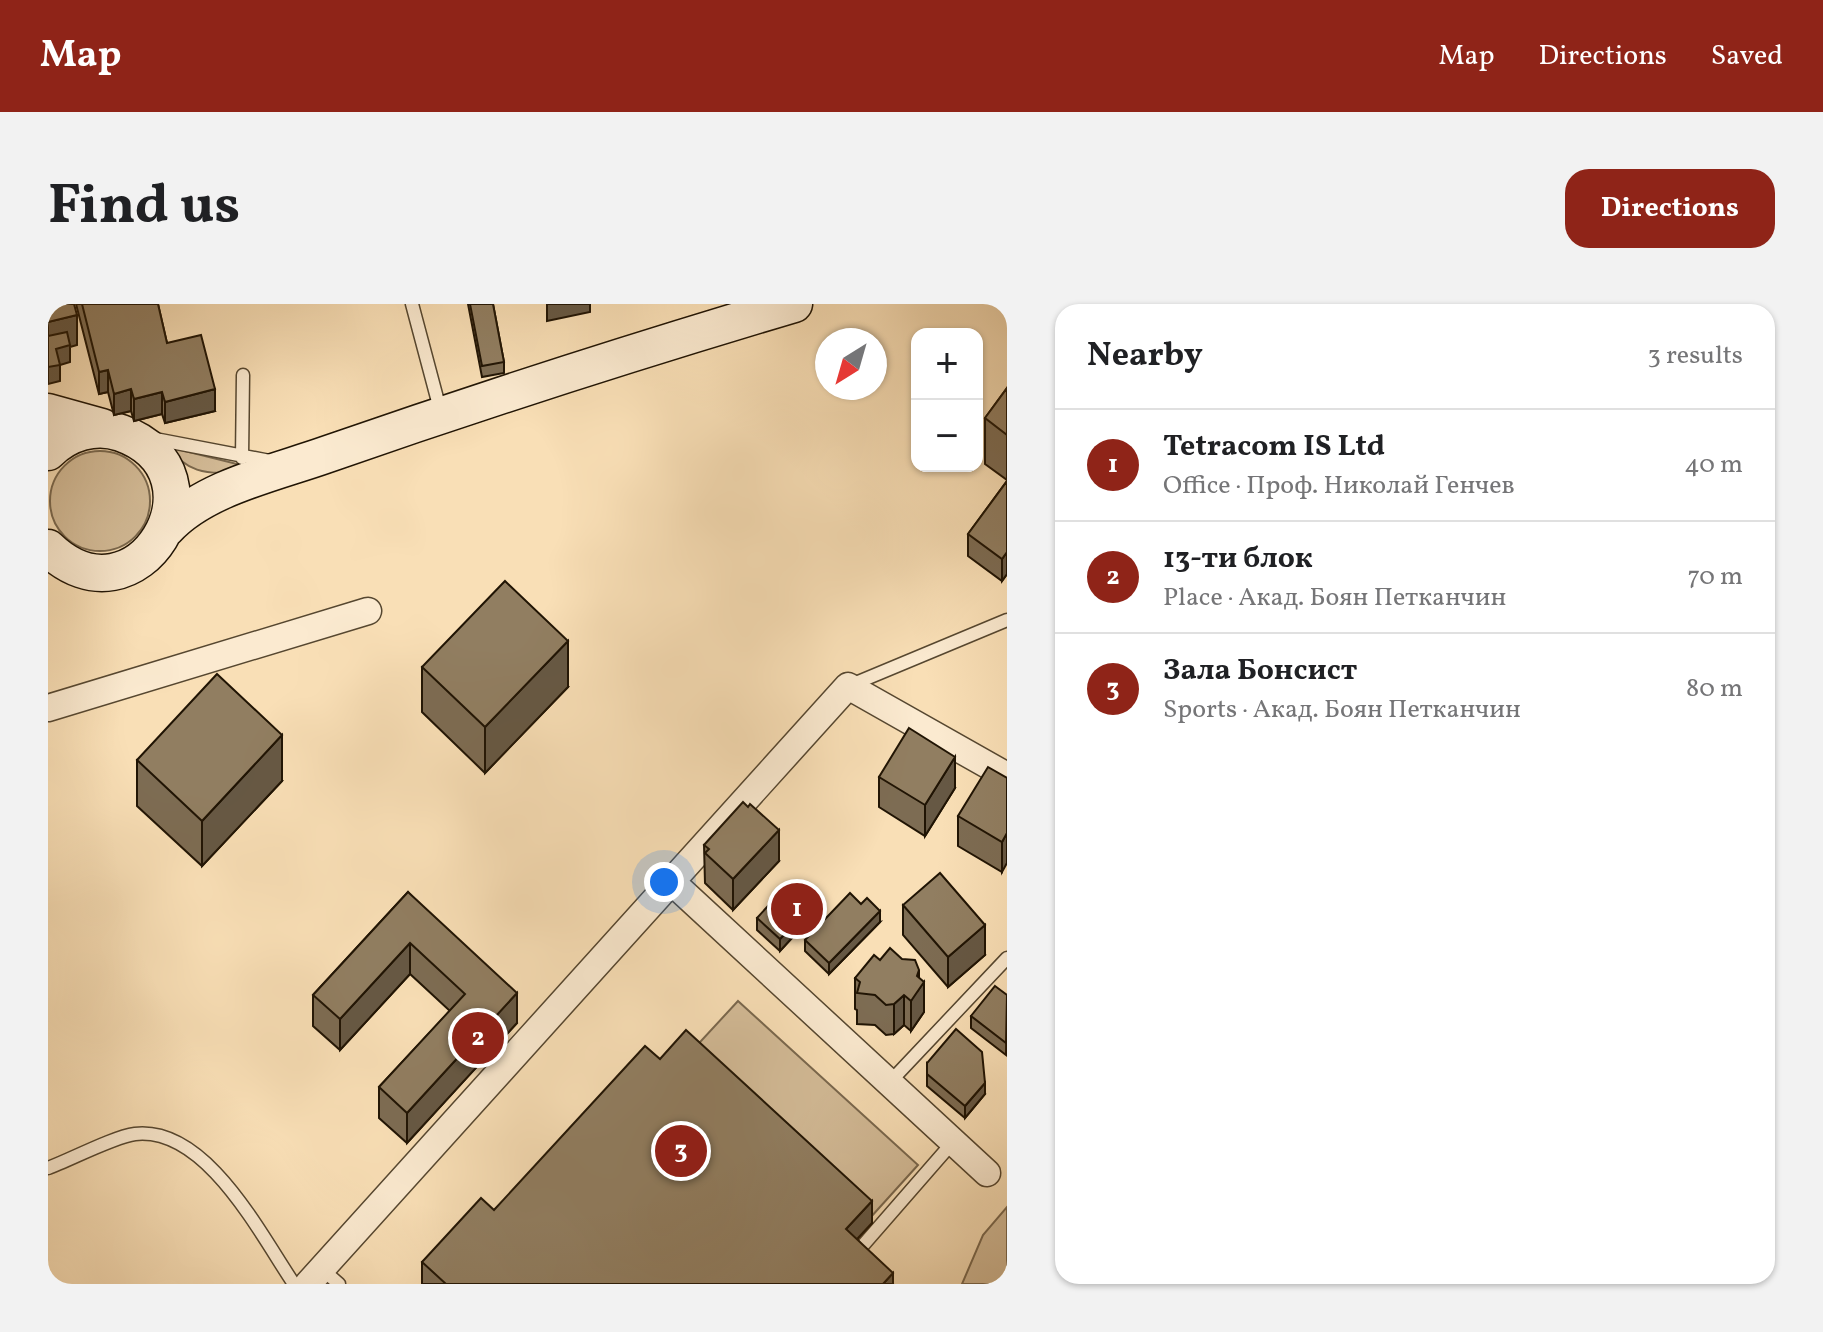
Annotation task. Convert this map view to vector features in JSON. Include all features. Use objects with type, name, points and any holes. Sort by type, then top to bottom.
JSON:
[{"type":"main road","points":[[48,412],[133,441],[171,468],[198,479],[220,481],[258,465],[325,455],[441,413],[794,304]]},
{"type":"main road","points":[[48,452],[78,433],[133,441],[172,495],[166,529]]},
{"type":"main road","points":[[48,576],[105,573],[132,566],[153,550],[166,529],[187,510],[258,465]]},
{"type":"main road","points":[[48,548],[73,566],[89,572]]},
{"type":"street","points":[[48,708],[368,611]]},
{"type":"street","points":[[323,1279],[848,686],[1007,776]]},
{"type":"street","points":[[673,883],[987,1173]]},
{"type":"lane","points":[[412,304],[441,413]]},
{"type":"lane","points":[[243,375],[258,465]]},
{"type":"lane","points":[[848,686],[1007,620]]},
{"type":"lane","points":[[889,1083],[1007,958]]},
{"type":"lane","points":[[48,1168],[134,1134],[168,1138],[197,1153],[230,1190],[294,1284]]},
{"type":"lane","points":[[877,1267],[858,1251],[953,1142]]},
{"type":"shaded area","points":[[169,447],[241,465],[234,472],[197,470],[182,461]]},
{"type":"shaded area","points":[[100,451],[119,455],[135,466],[146,482],[150,501],[146,520],[135,536],[119,547],[100,551],[81,547],[65,536],[54,520],[50,501],[54,482],[65,466],[81,455]]},
{"type":"shaded area","points":[[738,1001],[918,1165],[870,1218],[689,1054]]},
{"type":"shaded area","points":[[1007,1207],[1007,1284],[962,1284],[983,1235]]},
{"type":"building","points":[[48,304],[74,304],[77,315],[48,322]]},
{"type":"building","points":[[82,304],[158,304],[167,343],[201,335],[215,389],[165,402],[162,392],[134,399],[131,389],[114,394],[108,370],[99,372]]},
{"type":"building","points":[[470,304],[493,304],[504,362],[482,366]]},
{"type":"building","points":[[67,332],[70,345],[56,349],[60,365],[48,367],[48,336]]},
{"type":"building","points":[[1007,388],[1007,435],[985,418]]},
{"type":"building","points":[[1007,481],[1007,552],[1002,559],[968,534]]},
{"type":"building","points":[[505,581],[568,641],[485,727],[422,667]]},
{"type":"building","points":[[217,674],[282,735],[202,821],[137,760]]},
{"type":"building","points":[[909,728],[955,757],[925,805],[879,777]]},
{"type":"building","points":[[988,767],[1007,778],[1007,833],[1002,842],[958,816]]},
{"type":"building","points":[[743,802],[748,807],[750,804],[779,830],[733,879],[705,853],[709,849],[704,845]]},
{"type":"building","points":[[940,873],[985,925],[948,957],[903,905]]},
{"type":"building","points":[[790,882],[813,904],[780,939],[757,918]]},
{"type":"building","points":[[408,892],[517,993],[407,1113],[379,1087],[465,994],[410,943],[340,1019],[313,995]]},
{"type":"building","points":[[850,893],[861,904],[867,898],[880,911],[829,963],[805,940]]},
{"type":"building","points":[[890,948],[902,959],[915,960],[919,970],[917,976],[924,982],[911,1001],[904,995],[894,1004],[886,1005],[875,995],[857,993],[860,982],[855,978],[874,955],[880,960]]},
{"type":"building","points":[[995,986],[1007,995],[1006,1043],[971,1016]]},
{"type":"building","points":[[956,1029],[982,1052],[985,1083],[965,1106],[927,1074],[927,1063]]},
{"type":"building","points":[[686,1030],[872,1201],[846,1229],[893,1273],[883,1284],[446,1284],[422,1262],[481,1198],[494,1210],[645,1046],[660,1059]]},
{"type":"place","name":"Tetracom IS Ltd","points":[[797,909]]},
{"type":"place","name":"13-ти блок","points":[[478,1038]]},
{"type":"place","name":"Зала Бонсист","points":[[681,1151]]}]
